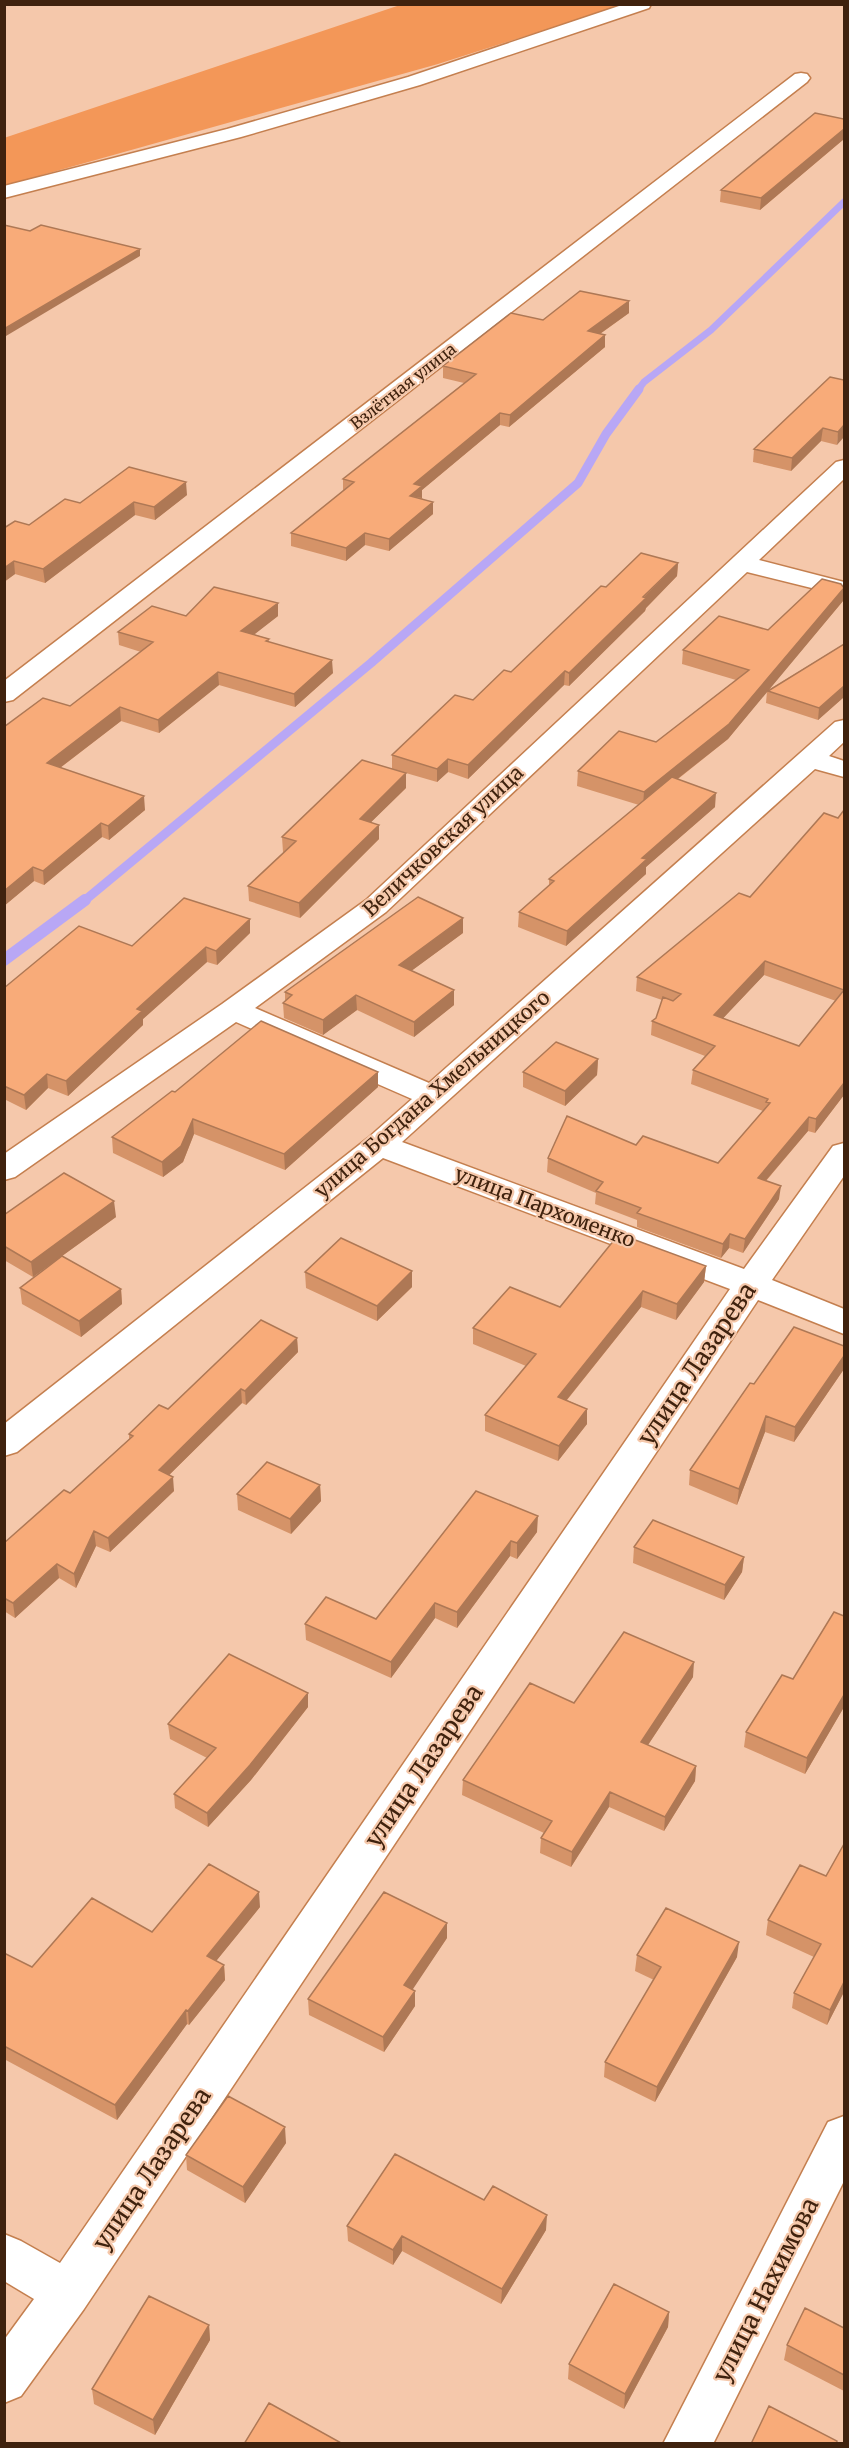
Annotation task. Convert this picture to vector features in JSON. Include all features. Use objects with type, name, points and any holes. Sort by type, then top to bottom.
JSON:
[{"type":"street","points":[[4,192],[234,133],[414,81],[642,4]]},
{"type":"street","name":"Взлётная улица","points":[[4,694],[801,78]]},
{"type":"street","name":"Величковская улица","points":[[4,1170],[233,1010],[376,906],[844,467]]},
{"type":"street","points":[[742,562],[844,589]]},
{"type":"street","name":"улица Богдана Хмельницкого","points":[[4,1443],[379,1144],[844,728]]},
{"type":"street","points":[[811,759],[844,769]]},
{"type":"street","points":[[233,1010],[433,1096]]},
{"type":"street","name":"улица Пархоменко","points":[[379,1144],[751,1284],[844,1322]]},
{"type":"street","name":"улица Лазарева","points":[[4,2380],[67,2293],[751,1284],[844,1153]]},
{"type":"street","name":"улица Нахимова","points":[[687,2444],[844,2136]]},
{"type":"street","points":[[4,2256],[67,2293]]},
{"type":"shaded area","points":[[400,5],[623,5],[438,64],[42,175],[5,196],[4,138]]},
{"type":"building","points":[[815,113],[844,119],[844,129],[761,198],[721,190]]},
{"type":"building","points":[[4,225],[30,231],[41,225],[140,249],[4,329]]},
{"type":"building","points":[[580,291],[629,301],[588,331],[605,335],[510,415],[500,413],[414,484],[422,486],[410,496],[433,502],[389,539],[365,533],[346,548],[291,533],[354,482],[343,479],[476,374],[443,366],[511,313],[543,320]]},
{"type":"building","points":[[830,377],[844,380],[844,425],[838,432],[823,428],[792,458],[754,449]]},
{"type":"building","points":[[129,467],[186,482],[154,507],[134,502],[43,569],[14,561],[4,568],[4,528],[15,521],[29,525],[65,499],[80,503]]},
{"type":"building","points":[[641,553],[678,563],[643,597],[646,598],[569,673],[565,671],[468,765],[448,759],[437,769],[392,755],[455,695],[473,700],[504,670],[511,672],[601,586],[606,587]]},
{"type":"building","points":[[822,579],[841,584],[844,588],[729,724],[644,792],[578,771],[619,731],[656,742],[749,670],[683,650],[719,616],[768,630]]},
{"type":"building","points":[[214,587],[278,603],[241,631],[269,639],[266,641],[332,660],[294,694],[218,672],[158,720],[120,707],[47,763],[144,796],[108,826],[101,823],[43,871],[33,867],[4,891],[4,727],[43,698],[70,706],[153,642],[118,632],[152,606],[186,616]]},
{"type":"building","points":[[844,644],[844,686],[819,708],[768,691]]},
{"type":"building","points":[[362,760],[406,773],[360,819],[379,825],[299,903],[248,886],[296,841],[282,837]]},
{"type":"building","points":[[672,777],[716,793],[642,858],[647,859],[567,931],[519,912],[554,881],[549,879]]},
{"type":"building","points":[[844,810],[844,990],[844,1083],[816,1119],[809,1117],[758,1178],[781,1186],[745,1239],[730,1234],[723,1244],[637,1213],[641,1208],[596,1191],[603,1182],[548,1158],[567,1116],[636,1145],[643,1136],[718,1163],[770,1103],[766,1102],[768,1099],[693,1070],[715,1046],[652,1021],[656,1018],[663,997],[673,1001],[681,994],[637,977],[739,893],[750,897],[824,813],[838,818]],"holes":[[[765,961],[844,990],[799,1046],[714,1015]]]},
{"type":"building","points":[[418,897],[463,918],[399,965],[454,990],[414,1022],[356,995],[323,1020],[283,1003],[292,995],[285,992]]},
{"type":"building","points":[[184,898],[250,919],[216,951],[206,947],[137,1009],[142,1011],[66,1081],[47,1074],[24,1095],[4,1086],[4,988],[79,926],[132,946]]},
{"type":"building","points":[[261,1021],[378,1072],[284,1154],[193,1119],[181,1146],[162,1162],[112,1137],[172,1091],[175,1092]]},
{"type":"building","points":[[556,1042],[598,1059],[565,1091],[523,1072]]},
{"type":"building","points":[[64,1173],[114,1201],[31,1262],[4,1246],[4,1215]]},
{"type":"building","points":[[619,1234],[706,1266],[677,1304],[643,1291],[558,1397],[587,1409],[559,1446],[485,1415],[536,1354],[473,1328],[510,1287],[560,1307]]},
{"type":"building","points":[[341,1238],[412,1271],[377,1306],[305,1272]]},
{"type":"building","points":[[62,1256],[121,1289],[79,1321],[20,1288]]},
{"type":"building","points":[[261,1320],[297,1338],[245,1391],[241,1389],[159,1470],[173,1477],[108,1538],[94,1531],[74,1574],[57,1564],[13,1603],[4,1598],[4,1543],[64,1490],[70,1493],[133,1436],[129,1434],[159,1405],[168,1409]]},
{"type":"building","points":[[794,1327],[844,1346],[844,1356],[795,1427],[766,1416],[739,1489],[690,1470],[750,1383],[754,1384]]},
{"type":"building","points":[[267,1462],[320,1485],[290,1519],[237,1494]]},
{"type":"building","points":[[476,1491],[538,1516],[517,1543],[511,1541],[457,1612],[435,1603],[391,1662],[305,1624],[326,1597],[376,1619]]},
{"type":"building","points":[[653,1520],[744,1557],[725,1585],[634,1547]]},
{"type":"building","points":[[834,1612],[844,1616],[844,1695],[807,1758],[746,1732],[782,1675],[793,1679]]},
{"type":"building","points":[[624,1632],[694,1662],[641,1742],[696,1766],[665,1817],[610,1792],[572,1852],[541,1838],[552,1821],[463,1780],[530,1683],[574,1703]]},
{"type":"building","points":[[229,1654],[308,1693],[250,1765],[207,1813],[174,1794],[216,1748],[168,1724]]},
{"type":"building","points":[[844,1844],[844,1982],[830,2010],[794,1993],[821,1944],[768,1920],[800,1865],[826,1876]]},
{"type":"building","points":[[209,1864],[259,1892],[207,1956],[224,1965],[188,2011],[186,2010],[115,2105],[4,2046],[4,1953],[32,1967],[92,1898],[152,1932]]},
{"type":"building","points":[[384,1892],[447,1923],[404,1985],[415,1991],[383,2037],[308,1999]]},
{"type":"building","points":[[666,1908],[739,1942],[657,2087],[605,2062],[661,1967],[637,1955]]},
{"type":"building","points":[[228,2096],[285,2127],[243,2187],[186,2155]]},
{"type":"building","points":[[395,2154],[484,2200],[493,2186],[547,2215],[502,2289],[402,2236],[393,2250],[347,2226]]},
{"type":"building","points":[[614,2284],[669,2312],[625,2394],[569,2364]]},
{"type":"building","points":[[149,2296],[209,2325],[153,2420],[92,2389]]},
{"type":"building","points":[[805,2308],[844,2328],[844,2375],[787,2345]]},
{"type":"building","points":[[269,2403],[343,2444],[244,2444]]},
{"type":"building","points":[[769,2406],[837,2441],[836,2444],[751,2444]]},
{"type":"waterway","points":[[638,390],[644,382],[711,330],[844,202]]},
{"type":"waterway","points":[[84,901],[371,663],[578,483],[606,434],[639,389]]},
{"type":"waterway","points":[[4,960],[85,900]]}]
